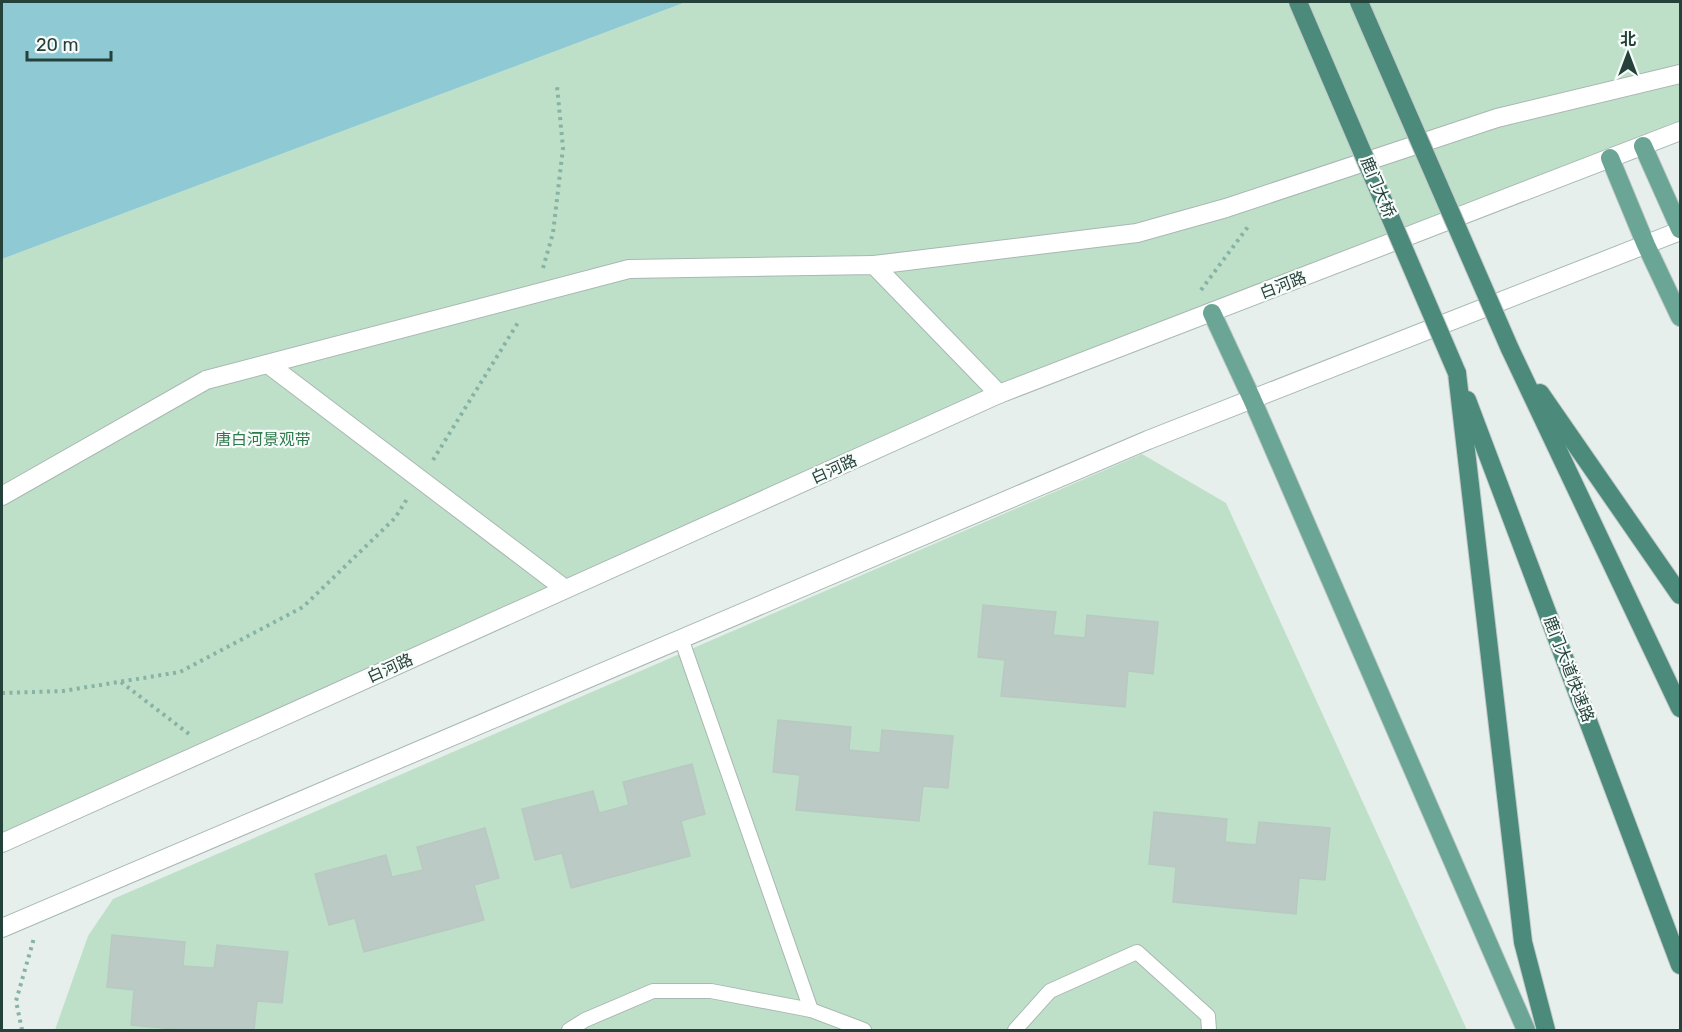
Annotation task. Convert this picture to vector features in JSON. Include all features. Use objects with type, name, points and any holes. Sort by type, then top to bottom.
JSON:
[{"type":"highway","name":"鹿门大桥","points":[[1298,2],[1457,373]]},
{"type":"highway","points":[[1359,2],[1510,349],[1680,708]]},
{"type":"highway","points":[[1510,349],[1680,595]]},
{"type":"highway","name":"鹿门大道快速路","points":[[1457,373],[1680,965]]},
{"type":"highway","points":[[1457,373],[1523,942],[1546,1030]]},
{"type":"main road","points":[[1643,146],[1680,230]]},
{"type":"main road","points":[[1610,158],[1646,245],[1680,317]]},
{"type":"main road","points":[[1212,313],[1252,399],[1526,1030]]},
{"type":"street","points":[[2,496],[206,380],[629,269],[874,265],[1137,233],[1274,192],[1497,118],[1680,74]]},
{"type":"street","name":"白河路","points":[[2,843],[999,394],[1680,131]]},
{"type":"street","points":[[2,928],[1148,440],[1680,230]]},
{"type":"street","points":[[874,265],[999,394]]},
{"type":"street","points":[[268,364],[565,589]]},
{"type":"lane","points":[[681,638],[811,1010]]},
{"type":"lane","points":[[1015,1030],[1050,991],[1137,952],[1208,1016],[1209,1030]]},
{"type":"lane","points":[[569,1030],[585,1020],[653,991],[711,991],[811,1010],[864,1030]]},
{"type":"path","points":[[2,693],[63,691],[180,672],[303,607],[395,518],[536,293],[553,233],[563,148],[557,86]]},
{"type":"path","points":[[1199,293],[1274,192]]},
{"type":"path","points":[[121,682],[209,749]]},
{"type":"path","points":[[22,1030],[16,1001],[42,910]]},
{"type":"green space","name":"唐白河景观带","points":[[686,2],[1680,2],[1680,131],[999,394],[2,843],[2,259]]},
{"type":"green space","points":[[1142,454],[1226,503],[1467,1030],[55,1030],[88,936],[113,899]]},
{"type":"water","points":[[2,2],[686,2],[2,259]]},
{"type":"building","points":[[983,605],[1056,612],[1053,635],[1085,638],[1087,615],[1158,622],[1153,674],[1128,671],[1125,707],[1001,696],[1005,660],[978,657]]},
{"type":"building","points":[[778,720],[851,727],[849,750],[880,753],[882,730],[953,736],[948,788],[923,786],[919,821],[796,810],[800,775],[773,772]]},
{"type":"building","points":[[692,764],[705,814],[681,821],[690,856],[571,888],[562,853],[535,860],[522,809],[593,791],[599,813],[629,805],[623,782]]},
{"type":"building","points":[[1154,812],[1227,819],[1225,842],[1256,845],[1259,822],[1330,828],[1325,880],[1299,878],[1296,914],[1173,902],[1176,867],[1149,864]]},
{"type":"building","points":[[485,828],[499,878],[474,885],[484,920],[364,952],[355,918],[329,925],[315,874],[386,855],[392,877],[423,870],[417,847]]},
{"type":"building","points":[[112,935],[185,942],[183,966],[214,968],[217,945],[288,952],[282,1003],[257,1001],[254,1030],[186,1030],[131,1025],[134,990],[107,987]]}]
